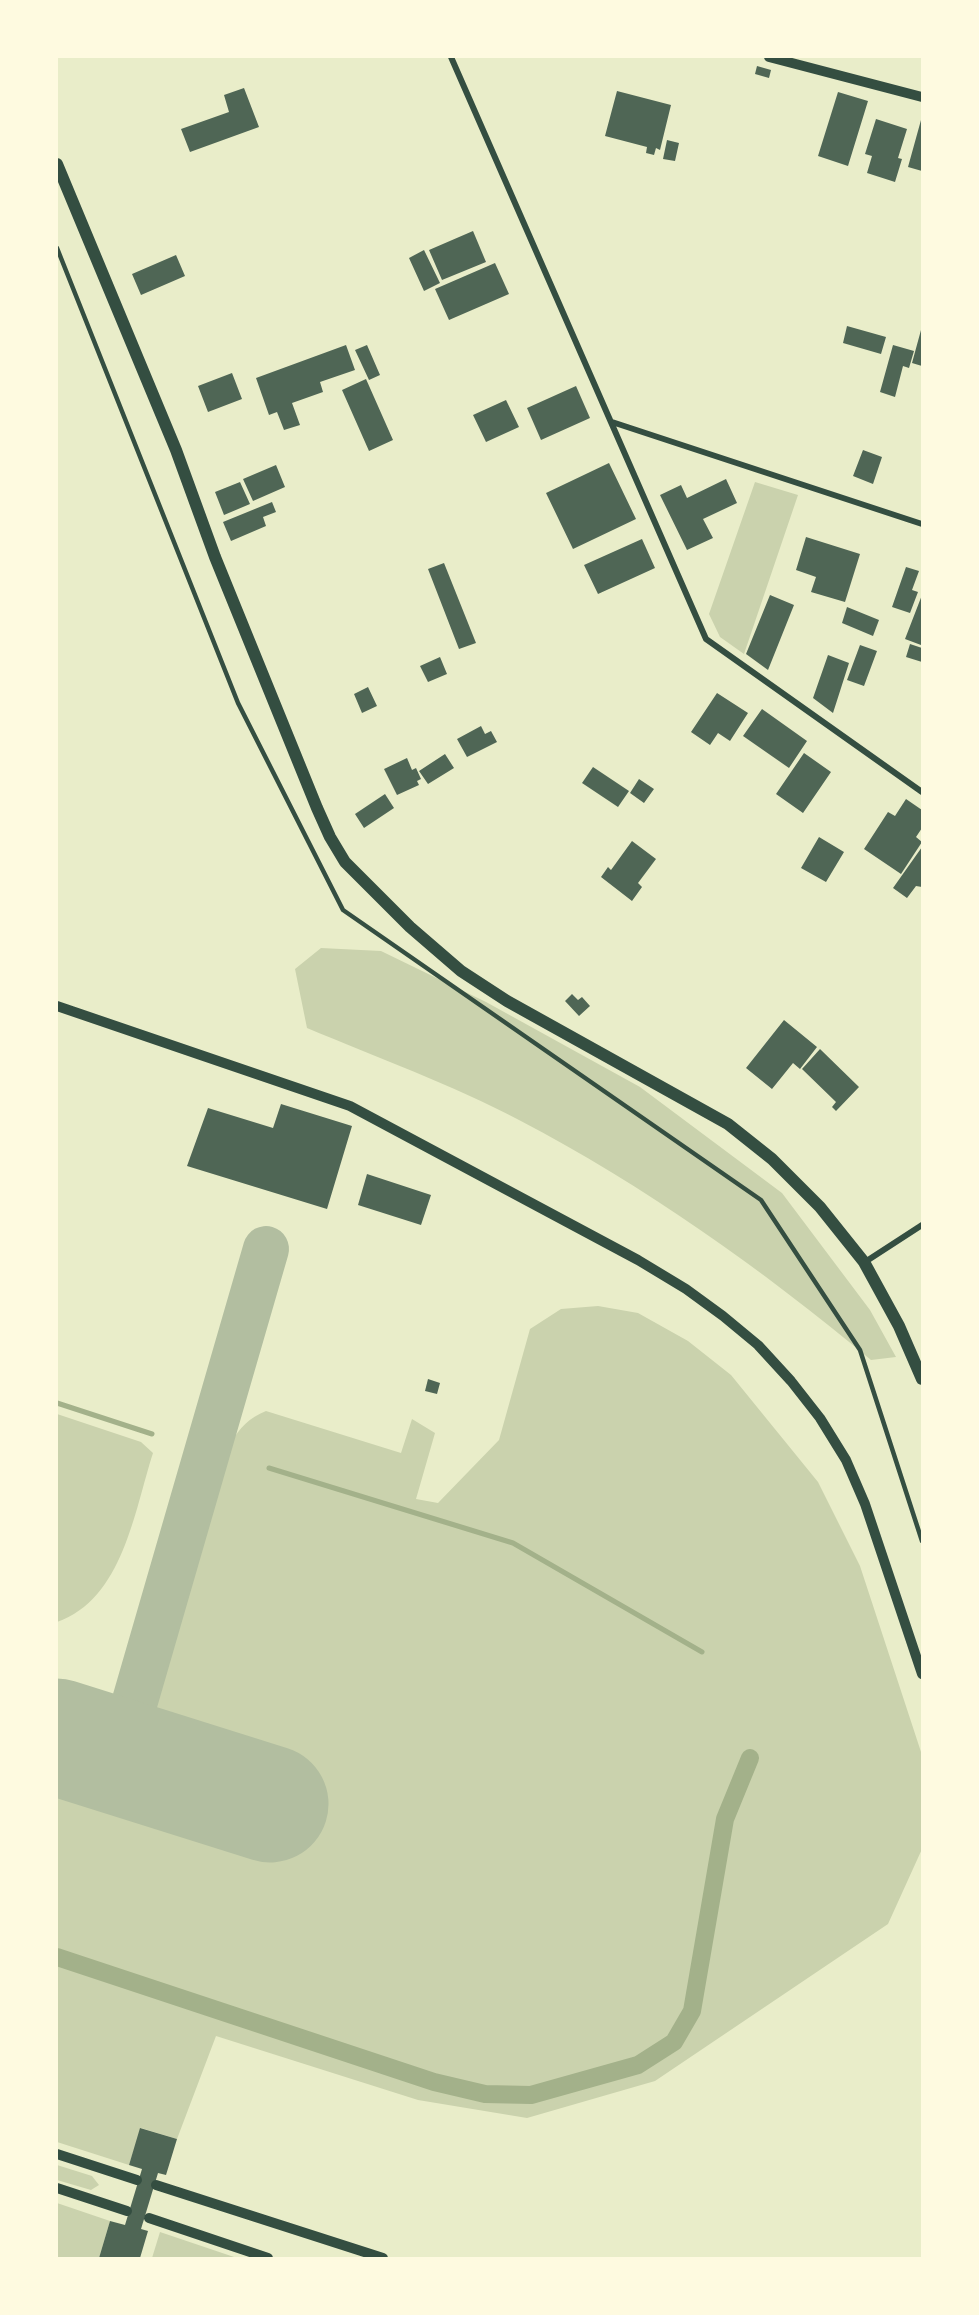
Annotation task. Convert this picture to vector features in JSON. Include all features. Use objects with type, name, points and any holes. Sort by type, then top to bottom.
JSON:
[{"type":"main road","points":[[57,164],[176,450],[215,557],[317,808],[330,837],[345,862],[410,927],[461,971],[507,1001],[728,1124],[772,1159],[820,1207],[864,1262],[899,1326],[922,1379]]},
{"type":"street","points":[[451,57],[706,639],[922,792]]},
{"type":"street","points":[[769,57],[922,97]]},
{"type":"street","points":[[612,422],[922,524]]},
{"type":"street","points":[[57,1006],[350,1106],[638,1260],[686,1289],[723,1316],[758,1345],[791,1381],[820,1418],[846,1460],[865,1504],[922,1674]]},
{"type":"street","points":[[864,1262],[922,1225]]},
{"type":"street","points":[[57,2154],[137,2180]]},
{"type":"street","points":[[156,2185],[379,2257]]},
{"type":"street","points":[[57,2188],[127,2211]]},
{"type":"street","points":[[149,2218],[268,2258]]},
{"type":"street","points":[[357,2258],[363,2254],[379,2257]]},
{"type":"lane","points":[[57,248],[238,703],[343,910],[761,1200],[860,1350],[922,1541]]},
{"type":"green space","points":[[755,482],[798,495],[744,654],[720,637],[709,614]]},
{"type":"green space","points":[[321,948],[381,951],[486,1002],[640,1087],[782,1193],[870,1310],[896,1357],[871,1360],[745,1261],[657,1201],[566,1146],[468,1095],[307,1028],[295,969]]},
{"type":"green space","points":[[598,1306],[638,1313],[688,1341],[731,1375],[818,1482],[860,1566],[922,1755],[922,1849],[888,1924],[655,2081],[527,2118],[418,2100],[216,2036],[177,2139],[141,2128],[129,2165],[57,2142],[57,1796],[252,1858],[286,1754],[151,1710],[234,1437],[250,1420],[266,1411],[401,1453],[412,1419],[435,1433],[416,1499],[438,1503],[499,1440],[530,1329],[561,1309]]},
{"type":"green space","points":[[57,1414],[141,1442],[153,1453],[132,1526],[111,1574],[97,1594],[79,1611],[57,1622]]},
{"type":"green space","points":[[57,2165],[92,2176],[99,2185],[91,2190],[57,2180]]},
{"type":"green space","points":[[57,2203],[110,2221],[99,2258],[57,2258]]},
{"type":"green space","points":[[160,2232],[237,2258],[152,2258]]},
{"type":"building","points":[[757,66],[771,70],[769,78],[755,74]]},
{"type":"building","points":[[244,88],[259,127],[190,152],[181,129],[229,112],[224,95]]},
{"type":"building","points":[[617,91],[671,105],[660,150],[656,148],[654,155],[646,153],[647,147],[605,136]]},
{"type":"building","points":[[838,92],[868,101],[848,166],[818,156]]},
{"type":"building","points":[[876,119],[907,129],[898,158],[902,159],[895,182],[867,173],[872,156],[865,154]]},
{"type":"building","points":[[922,120],[922,171],[908,167]]},
{"type":"building","points":[[667,140],[679,143],[675,161],[663,159]]},
{"type":"building","points":[[473,231],[486,262],[442,280],[429,250]]},
{"type":"building","points":[[424,250],[440,283],[424,291],[409,258]]},
{"type":"building","points":[[176,255],[185,276],[141,295],[132,274]]},
{"type":"building","points":[[495,263],[509,294],[449,320],[435,289]]},
{"type":"building","points":[[847,326],[886,337],[881,354],[843,343]]},
{"type":"building","points":[[922,330],[922,366],[912,363]]},
{"type":"building","points":[[346,345],[355,370],[320,382],[323,392],[292,403],[300,425],[284,430],[277,412],[269,415],[256,378]]},
{"type":"building","points":[[367,345],[380,375],[369,380],[355,350]]},
{"type":"building","points":[[893,345],[914,351],[909,368],[903,366],[895,397],[880,392]]},
{"type":"building","points":[[232,373],[242,399],[208,412],[198,386]]},
{"type":"building","points":[[366,379],[393,440],[369,451],[342,390]]},
{"type":"building","points":[[576,386],[590,418],[541,440],[527,408]]},
{"type":"building","points":[[506,400],[519,427],[486,442],[473,415]]},
{"type":"building","points":[[863,450],[882,457],[873,484],[853,476]]},
{"type":"building","points":[[609,463],[636,519],[573,549],[546,493]]},
{"type":"building","points":[[276,465],[285,487],[253,501],[243,479]]},
{"type":"building","points":[[726,479],[737,503],[703,519],[713,538],[687,550],[660,495],[681,485],[687,498]]},
{"type":"building","points":[[240,482],[250,504],[224,515],[215,492]]},
{"type":"building","points":[[272,502],[276,512],[263,517],[266,526],[231,541],[223,522]]},
{"type":"building","points":[[806,537],[860,554],[845,602],[811,592],[816,577],[796,570]]},
{"type":"building","points":[[642,539],[655,568],[598,594],[584,565]]},
{"type":"building","points":[[444,563],[476,643],[459,649],[428,569]]},
{"type":"building","points":[[906,567],[919,571],[912,590],[918,592],[910,613],[892,607]]},
{"type":"building","points":[[770,595],[794,605],[768,670],[746,654]]},
{"type":"building","points":[[922,595],[922,641],[921,645],[905,639]]},
{"type":"building","points":[[847,607],[879,620],[873,636],[842,623]]},
{"type":"building","points":[[910,644],[922,648],[922,662],[906,657]]},
{"type":"building","points":[[860,645],[877,651],[864,686],[847,680]]},
{"type":"building","points":[[828,655],[849,663],[833,713],[813,698]]},
{"type":"building","points":[[440,657],[447,674],[428,682],[420,666]]},
{"type":"building","points":[[368,687],[377,706],[362,713],[354,694]]},
{"type":"building","points":[[717,693],[748,713],[730,741],[718,733],[710,745],[691,732]]},
{"type":"building","points":[[762,709],[807,741],[789,768],[743,736]]},
{"type":"building","points":[[481,726],[485,734],[491,731],[497,742],[467,757],[457,739]]},
{"type":"building","points":[[804,753],[831,772],[803,813],[776,794]]},
{"type":"building","points":[[445,754],[454,768],[428,784],[419,771]]},
{"type":"building","points":[[407,758],[412,770],[416,768],[421,779],[417,781],[419,785],[397,795],[384,769]]},
{"type":"building","points":[[593,767],[629,791],[618,807],[582,783]]},
{"type":"building","points":[[639,779],[654,789],[644,803],[630,793]]},
{"type":"building","points":[[385,794],[394,808],[364,828],[355,814]]},
{"type":"building","points":[[906,799],[922,810],[922,828],[916,837],[922,842],[901,874],[864,849],[888,812],[895,816]]},
{"type":"building","points":[[819,837],[844,852],[826,882],[801,868]]},
{"type":"building","points":[[632,841],[656,859],[638,883],[642,887],[632,901],[601,877],[608,867],[611,870]]},
{"type":"building","points":[[922,847],[922,887],[916,886],[907,898],[893,888]]},
{"type":"building","points":[[572,994],[578,1000],[582,997],[590,1006],[579,1016],[565,1001]]},
{"type":"building","points":[[784,1020],[817,1047],[800,1069],[793,1063],[772,1089],[746,1068]]},
{"type":"building","points":[[820,1049],[859,1087],[836,1111],[832,1107],[836,1102],[802,1069]]},
{"type":"building","points":[[281,1104],[352,1126],[327,1209],[187,1166],[208,1108],[273,1128]]},
{"type":"building","points":[[367,1174],[431,1195],[421,1225],[358,1205]]},
{"type":"building","points":[[428,1379],[440,1383],[437,1394],[425,1391]]},
{"type":"building","points":[[140,2128],[177,2139],[166,2175],[158,2173],[141,2229],[148,2231],[140,2258],[99,2258],[110,2221],[125,2225],[142,2169],[129,2165]]},
{"type":"waterway","points":[[57,1403],[152,1434]]},
{"type":"waterway","points":[[269,1468],[513,1543],[702,1652]]},
{"type":"waterway","points":[[57,1957],[434,2082],[485,2094],[531,2095],[638,2065],[674,2042],[692,2011],[725,1819],[750,1758]]},
{"type":"taxiway","points":[[119,1756],[266,1249]]},
{"type":"runway","points":[[57,1737],[270,1804]]}]
